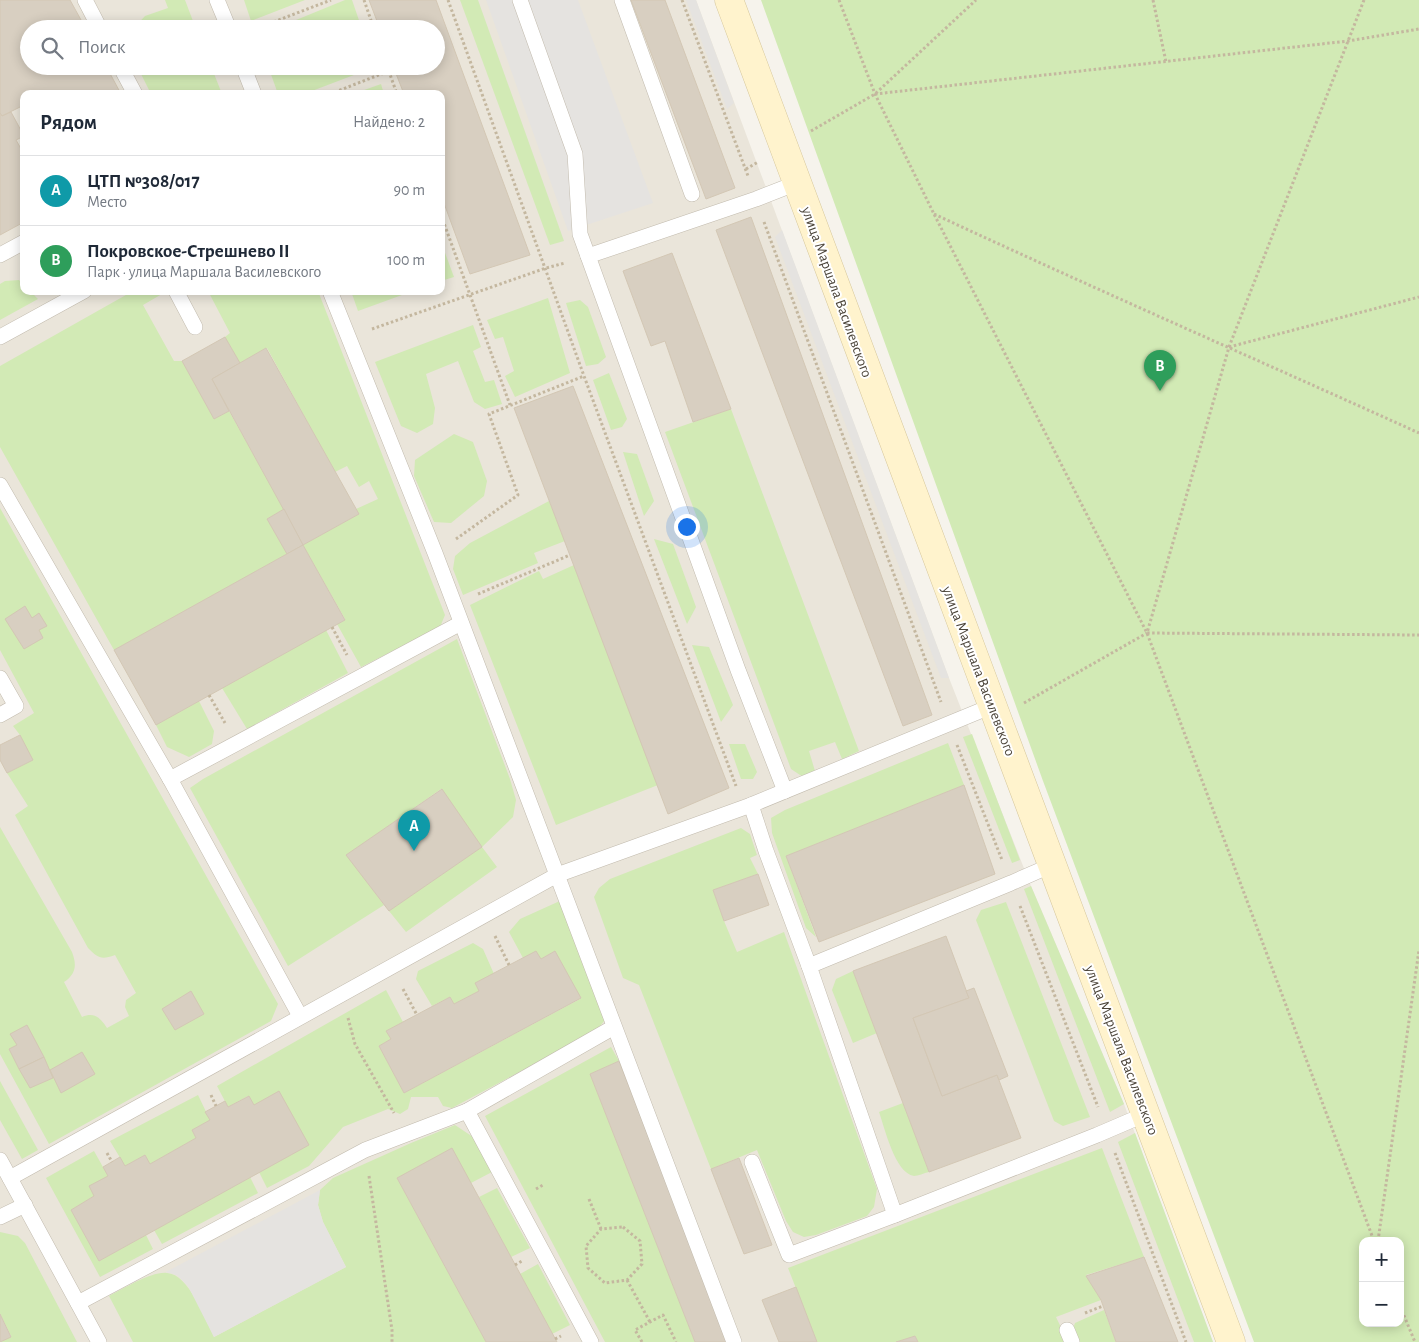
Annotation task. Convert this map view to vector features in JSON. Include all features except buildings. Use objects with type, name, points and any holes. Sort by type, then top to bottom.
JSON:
[{"type":"main road","name":"улица Маршала Василевского","points":[[729,0],[1231,1342]]},
{"type":"lane","points":[[85,0],[95,20]]},
{"type":"lane","points":[[218,0],[225,20]]},
{"type":"lane","points":[[520,0],[575,154],[580,234],[738,670],[785,791]]},
{"type":"lane","points":[[622,0],[692,194]]},
{"type":"lane","points":[[125,75],[133,90]]},
{"type":"lane","points":[[247,75],[252,90]]},
{"type":"lane","points":[[588,256],[756,199],[797,183]]},
{"type":"lane","points":[[0,255],[20,244]]},
{"type":"lane","points":[[0,337],[77,295]]},
{"type":"lane","points":[[178,295],[195,327]]},
{"type":"lane","points":[[332,295],[435,553],[734,1342]]},
{"type":"lane","points":[[0,485],[170,779],[300,1016]]},
{"type":"lane","points":[[170,779],[462,624]]},
{"type":"lane","points":[[0,678],[16,706],[0,715]]},
{"type":"lane","points":[[10,1178],[557,875],[748,806],[992,706]]},
{"type":"lane","points":[[748,806],[809,966],[895,1215]]},
{"type":"lane","points":[[809,966],[1052,865]]},
{"type":"lane","points":[[78,1303],[365,1150],[467,1111],[614,1027]]},
{"type":"lane","points":[[467,1111],[591,1342]]},
{"type":"lane","points":[[752,1162],[789,1255],[895,1215],[1146,1114]]},
{"type":"lane","points":[[0,1160],[99,1342]]},
{"type":"lane","points":[[0,1217],[24,1205]]},
{"type":"path","points":[[279,20],[332,0]]},
{"type":"path","points":[[364,0],[371,20]]},
{"type":"path","points":[[448,0],[584,376],[748,806]]},
{"type":"path","points":[[682,0],[949,723],[1107,1131],[1186,1342]]},
{"type":"path","points":[[839,0],[875,94],[1147,632],[1374,1237]]},
{"type":"path","points":[[875,94],[976,0]]},
{"type":"path","points":[[1153,0],[1166,62]]},
{"type":"path","points":[[1147,632],[1229,347],[1364,0]]},
{"type":"path","points":[[875,94],[1348,41],[1419,29]]},
{"type":"path","points":[[340,90],[379,75]]},
{"type":"path","points":[[390,75],[396,90]]},
{"type":"path","points":[[934,214],[1030,259],[1419,433]]},
{"type":"path","points":[[445,227],[510,405]]},
{"type":"path","points":[[348,338],[546,268]]},
{"type":"path","points":[[1229,347],[1419,297]]},
{"type":"path","points":[[435,553],[518,495],[489,414],[584,376]]},
{"type":"path","points":[[454,604],[570,555]]},
{"type":"path","points":[[332,627],[360,678]]},
{"type":"path","points":[[1020,695],[1023,703],[1147,632],[1419,634]]},
{"type":"path","points":[[209,695],[236,744]]},
{"type":"path","points":[[485,915],[509,966]]},
{"type":"path","points":[[1377,1237],[1419,950]]},
{"type":"path","points":[[340,994],[356,1044],[406,1134]]},
{"type":"path","points":[[365,1150],[392,1330],[392,1342]]},
{"type":"path","points":[[589,1199],[601,1229]]},
{"type":"path","points":[[623,1227],[640,1241],[642,1264],[627,1280],[605,1283],[588,1268],[586,1246],[601,1229],[623,1227]]},
{"type":"path","points":[[627,1280],[650,1322]]},
{"type":"path","points":[[640,1341],[635,1330],[663,1314],[676,1342]]},
{"type":"path","points":[[1404,1316],[1415,1342]]},
{"type":"shaded area","points":[[0,0],[696,0],[949,678],[1031,886],[1124,1104],[1213,1342],[0,1342]]},
{"type":"shaded area","points":[[486,0],[578,0],[653,203],[568,231]]},
{"type":"shaded area","points":[[686,0],[696,0],[734,103],[727,109]]},
{"type":"shaded area","points":[[782,230],[949,678],[941,678],[775,237]]},
{"type":"shaded area","points":[[320,1190],[318,1205],[323,1222],[346,1267],[214,1337],[188,1286],[177,1275],[166,1272]]},
{"type":"green space","points":[[165,0],[185,0],[193,20],[141,20],[145,16],[168,8]]},
{"type":"green space","points":[[244,0],[305,0],[254,20],[251,20]]},
{"type":"green space","points":[[345,0],[352,0],[359,20],[296,20]]},
{"type":"green space","points":[[460,0],[478,0],[564,241],[550,245]]},
{"type":"green space","points":[[761,0],[1419,0],[1419,1342],[1254,1342],[1043,781]]},
{"type":"green space","points":[[142,75],[215,75],[220,90],[149,90]]},
{"type":"green space","points":[[271,75],[354,75],[315,90],[277,90]]},
{"type":"green space","points":[[381,84],[383,90],[364,90]]},
{"type":"green space","points":[[445,253],[454,277],[445,280]]},
{"type":"green space","points":[[19,280],[20,295],[34,295],[38,299],[0,320],[0,284],[5,281]]},
{"type":"green space","points":[[126,295],[160,295],[143,305],[174,361],[182,361],[214,419],[229,411],[284,509],[267,519],[287,554],[114,650],[0,447],[0,366]]},
{"type":"green space","points":[[210,295],[320,295],[445,615],[440,627],[361,667],[337,624],[345,619],[303,545],[359,514],[356,509],[378,499],[369,481],[359,487],[347,466],[335,472],[267,348],[240,363],[225,337],[230,333]]},
{"type":"green space","points":[[352,295],[402,295],[358,311]]},
{"type":"green space","points":[[548,298],[570,373],[515,397],[505,376],[514,371],[503,337],[495,339],[487,320]]},
{"type":"green space","points":[[580,300],[588,307],[606,357],[598,364],[586,366],[566,303]]},
{"type":"green space","points":[[473,325],[481,347],[473,351],[485,382],[494,380],[502,404],[485,409],[474,402],[458,361],[426,374],[435,408],[433,424],[417,433],[401,426],[375,362]]},
{"type":"green space","points":[[609,373],[627,419],[622,427],[611,430],[593,380]]},
{"type":"green space","points":[[731,409],[859,751],[842,759],[835,742],[809,751],[815,771],[803,777],[791,769],[665,432]]},
{"type":"green space","points":[[454,434],[473,442],[487,481],[484,496],[451,523],[434,522],[414,476],[415,460]]},
{"type":"green space","points":[[623,452],[637,454],[654,501],[644,516]]},
{"type":"green space","points":[[549,501],[565,541],[534,553],[538,563],[463,595],[453,569],[455,556],[470,543]]},
{"type":"green space","points":[[0,508],[278,1004],[271,1021],[49,1144],[0,1054],[0,827],[72,952],[75,961],[74,969],[71,976],[64,982],[82,1017],[96,1016],[107,1028],[129,1016],[125,1007],[126,1000],[136,993],[115,955],[100,957],[88,948],[15,815],[28,806],[7,773],[32,760],[20,735],[13,726],[34,713],[0,650]]},
{"type":"green space","points":[[654,539],[673,544],[696,607],[687,624]]},
{"type":"green space","points":[[574,565],[658,785],[556,825],[470,605],[539,571],[543,579]]},
{"type":"green space","points":[[326,630],[348,673],[247,729],[222,688]]},
{"type":"green space","points":[[457,639],[510,779],[516,800],[513,817],[482,847],[441,789],[347,855],[384,905],[288,966],[190,788],[203,779]]},
{"type":"green space","points":[[692,645],[709,647],[733,705],[721,722]]},
{"type":"green space","points":[[199,701],[214,731],[212,744],[189,757],[167,747],[156,725]]},
{"type":"green space","points":[[972,734],[1020,860],[1012,863],[963,737]]},
{"type":"green space","points":[[948,743],[964,785],[786,856],[816,937],[806,928],[772,833],[771,818],[785,810]]},
{"type":"green space","points":[[729,744],[745,744],[757,772],[753,779],[741,779]]},
{"type":"green space","points":[[741,828],[750,834],[757,855],[750,858],[758,874],[713,890],[724,921],[737,952],[784,932],[877,1189],[874,1207],[867,1216],[816,1235],[804,1237],[793,1232],[786,1221],[757,1150],[711,1169],[639,985],[623,978],[594,897],[599,888],[610,879]]},
{"type":"green space","points":[[482,847],[497,867],[406,932],[389,911]]},
{"type":"green space","points":[[1031,886],[1124,1104],[1110,1112],[1024,889]]},
{"type":"green space","points":[[562,900],[605,1020],[596,1031],[452,1108],[443,1106],[438,1097],[411,1097],[408,1109],[400,1114],[388,1109],[343,1127],[309,1166],[267,1188],[259,1172],[254,1105],[248,1096],[228,1107],[217,1086],[386,990],[403,1022],[387,1031],[391,1039],[379,1046],[404,1093],[580,999],[555,951],[541,959],[523,958],[509,932],[520,919]]},
{"type":"green space","points":[[1006,902],[1090,1117],[1063,1126],[1054,1121],[976,920],[981,910]]},
{"type":"green space","points":[[473,943],[483,949],[494,974],[479,991],[454,1004],[450,997],[432,1006],[416,979],[418,971]]},
{"type":"green space","points":[[853,971],[877,1033],[853,1043],[832,990],[836,979]]},
{"type":"green space","points":[[611,1047],[619,1061],[590,1074],[695,1342],[605,1342],[485,1116]]},
{"type":"green space","points":[[0,1081],[38,1150],[22,1159],[0,1120]]},
{"type":"green space","points":[[198,1095],[210,1120],[192,1130],[196,1138],[150,1164],[145,1155],[125,1166],[110,1141]]},
{"type":"green space","points":[[903,1103],[929,1172],[916,1176],[907,1173],[896,1159],[879,1112]]},
{"type":"green space","points":[[455,1125],[473,1137],[492,1172],[471,1183],[397,1178],[486,1342],[133,1342],[109,1296],[154,1275],[167,1273],[175,1275],[182,1281],[201,1309],[214,1337],[346,1267],[323,1222],[318,1205],[320,1190],[333,1178]]},
{"type":"green space","points":[[1135,1133],[1213,1342],[1194,1342],[1118,1142]]},
{"type":"green space","points":[[1102,1148],[1144,1257],[1086,1275],[1101,1300],[1056,1317],[1067,1340],[1066,1342],[918,1342],[915,1336],[896,1342],[817,1342],[788,1268]]},
{"type":"green space","points":[[94,1151],[108,1176],[94,1196],[71,1210],[99,1261],[146,1235],[153,1249],[100,1277],[46,1178]]},
{"type":"green space","points":[[250,1177],[258,1193],[162,1244],[154,1230]]},
{"type":"green space","points":[[497,1188],[530,1248],[511,1257],[479,1197]]},
{"type":"green space","points":[[0,1232],[18,1236],[25,1243],[77,1342],[0,1342],[11,1336],[0,1314]]},
{"type":"green space","points":[[538,1264],[570,1325],[552,1334],[520,1274]]},
{"type":"green space","points":[[1104,1310],[1116,1342],[1077,1342],[1072,1332],[1075,1323]]},
{"type":"place","name":"Покровское-Стрешнево II","points":[[1160,391]]},
{"type":"place","name":"ЦТП №308/017","points":[[414,851]]}]
